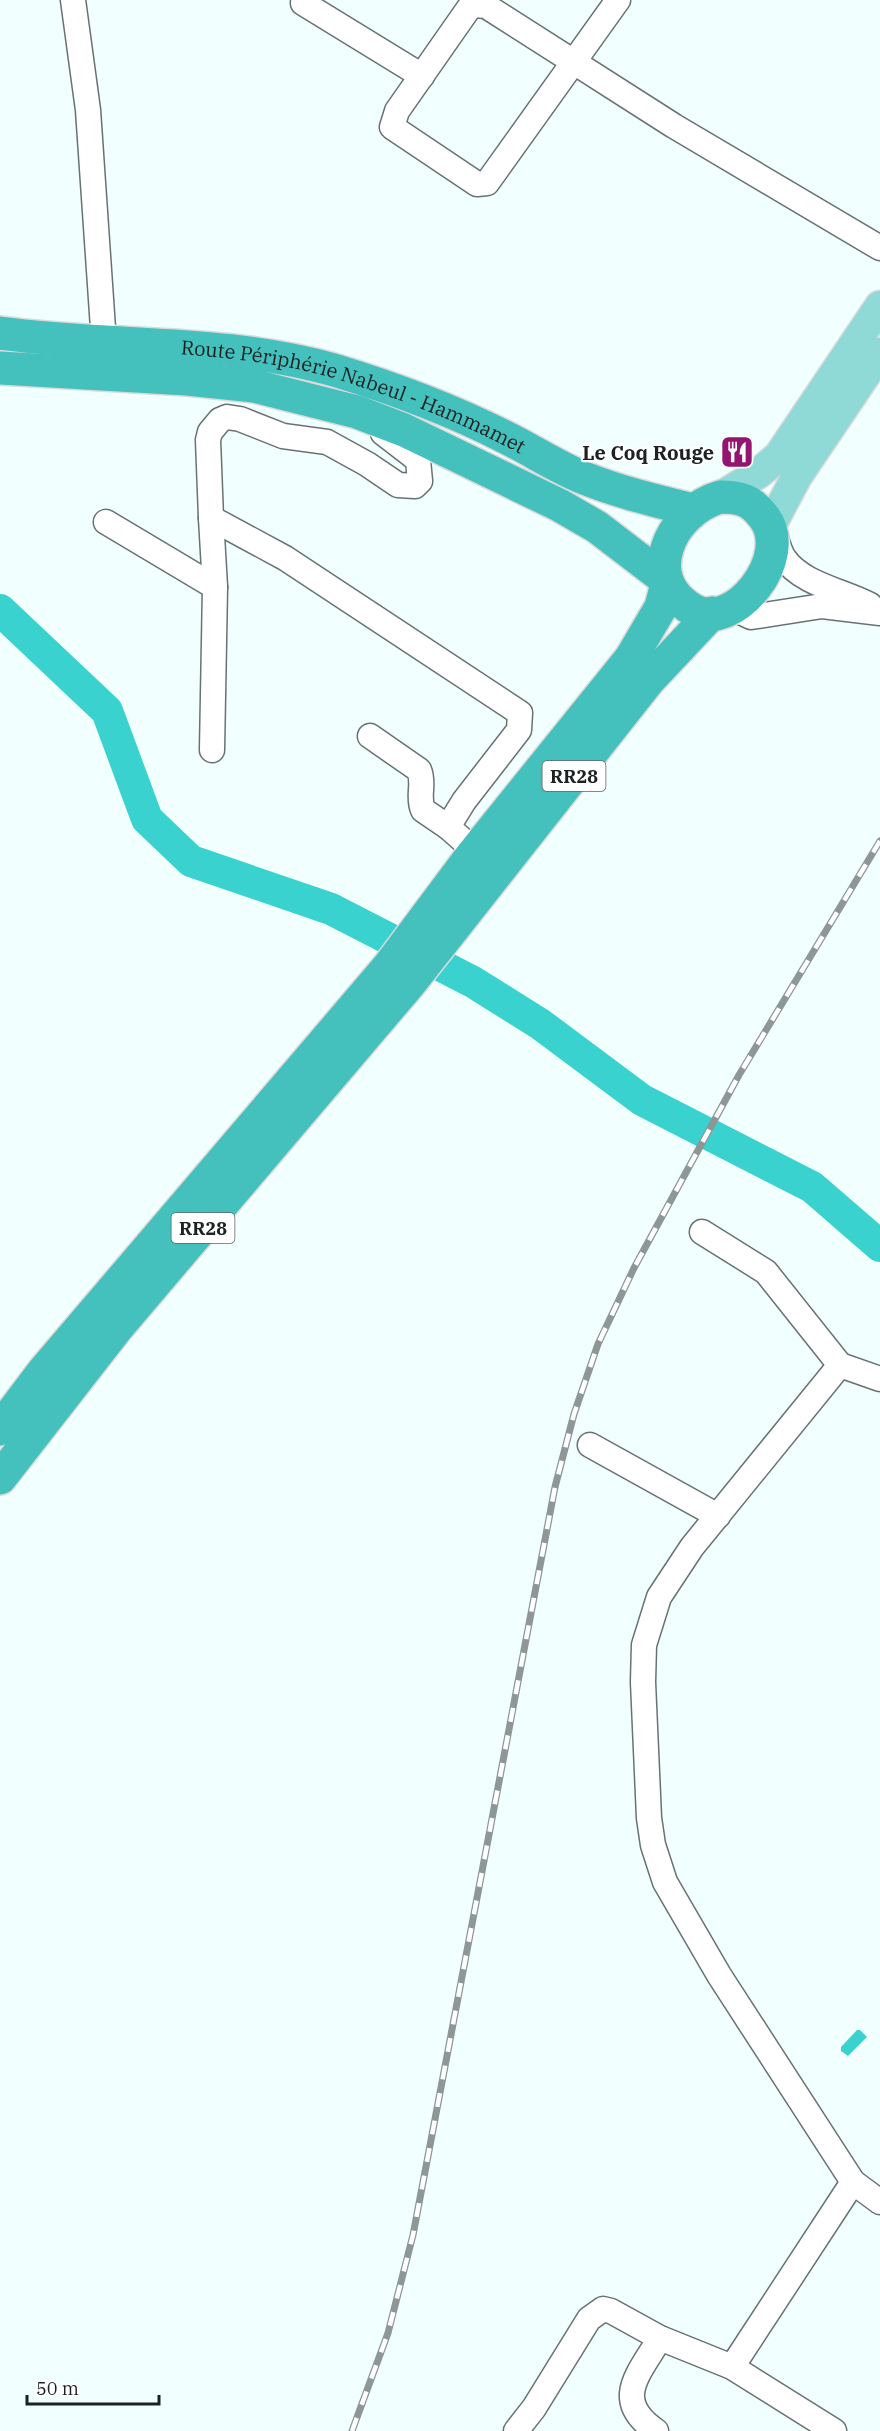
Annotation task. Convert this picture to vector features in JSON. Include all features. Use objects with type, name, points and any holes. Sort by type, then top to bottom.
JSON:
[{"type":"highway","name":"Route Périphérie Nabeul - Hammamet","points":[[0,333],[105,343],[198,346],[254,352],[333,370],[406,393],[506,437],[583,477],[631,495],[706,504]]},
{"type":"highway","name":"Route Périphérie Nabeul - Hammamet","points":[[0,368],[187,379],[254,387],[357,411],[404,430],[559,505],[597,527],[666,582]]},
{"type":"highway","points":[[706,504],[740,497],[754,504],[772,528]]},
{"type":"highway","name":"RR28","points":[[430,935],[472,854],[631,657],[661,606],[666,582],[664,562],[668,545],[681,523],[706,504]]},
{"type":"highway","name":"RR28","points":[[0,1478],[10,1423],[116,1329],[430,935],[648,681],[722,611],[760,583],[769,568],[773,550],[772,528]]},
{"type":"highway","points":[[666,582],[680,601],[696,612],[722,611]]},
{"type":"main road","name":"RR28","points":[[706,504],[759,473],[779,456],[880,306]]},
{"type":"main road","name":"RR28","points":[[772,528],[797,476],[880,353]]},
{"type":"street","points":[[73,0],[89,121],[105,343]]},
{"type":"street","points":[[618,0],[572,63],[487,183],[482,185],[467,178],[392,127],[397,111],[469,8],[474,5],[486,6],[572,63],[880,248]]},
{"type":"street","points":[[302,1],[422,76]]},
{"type":"street","points":[[212,750],[215,587],[208,440],[215,425],[227,417],[283,436],[327,442],[367,464],[398,485],[415,486],[420,481],[418,460],[357,411]]},
{"type":"street","points":[[211,518],[285,558],[520,713],[519,730],[464,801],[448,827]]},
{"type":"street","points":[[106,522],[215,587]]},
{"type":"street","points":[[772,528],[784,558],[794,568],[814,581],[849,594],[880,612]]},
{"type":"street","points":[[722,611],[751,617],[822,606],[880,612]]},
{"type":"street","points":[[370,736],[419,770],[422,778],[420,797],[423,810],[466,843],[472,854]]},
{"type":"street","points":[[702,1232],[766,1272],[840,1365],[880,1379]]},
{"type":"street","points":[[840,1365],[692,1547],[659,1597],[644,1644],[644,1694],[653,1845],[665,1882],[719,1976],[853,2182],[880,2202]]},
{"type":"street","points":[[590,1445],[718,1516]]},
{"type":"street","points":[[732,2367],[853,2182]]},
{"type":"street","points":[[516,2431],[534,2408],[589,2319],[603,2309],[611,2311],[660,2338],[732,2367],[834,2431]]},
{"type":"street","points":[[656,2431],[635,2412],[630,2399],[633,2385],[660,2338]]},
{"type":"water","points":[[857,2030],[867,2037],[848,2056],[841,2051],[841,2047]]},
{"type":"waterway","points":[[0,610],[107,711],[147,819],[191,861],[331,909],[473,982],[540,1024],[642,1100],[812,1187],[880,1246]]},
{"type":"railway","points":[[352,2431],[388,2333],[413,2235],[555,1487],[574,1414],[598,1344],[634,1268],[739,1075],[880,841]]},
{"type":"place","name":"Le Coq Rouge","points":[[737,452]]}]
